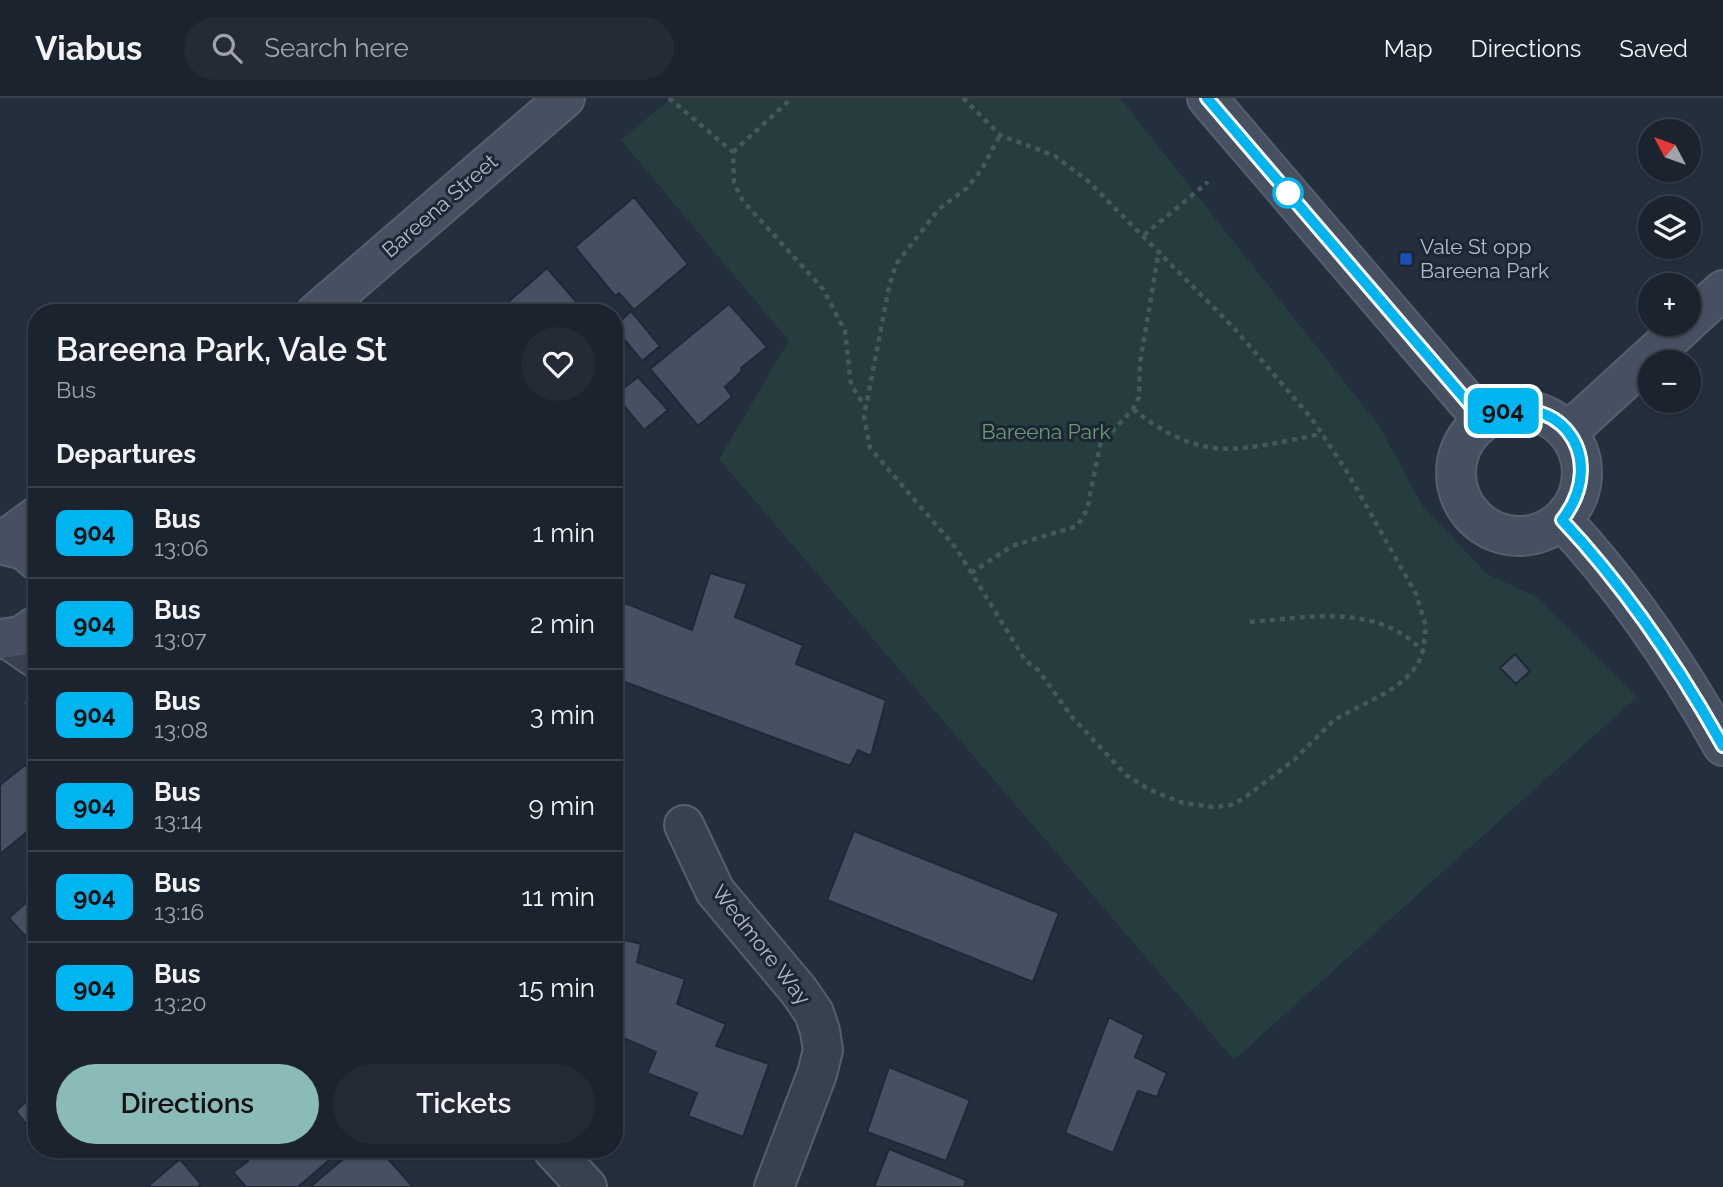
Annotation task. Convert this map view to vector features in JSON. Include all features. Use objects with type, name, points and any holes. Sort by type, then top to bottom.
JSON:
[{"type":"main road","name":"Bareena Street","points":[[326,304],[565,98]]},
{"type":"main road","points":[[1207,98],[1483,420]]},
{"type":"main road","points":[[1701,310],[1723,290]]},
{"type":"main road","points":[[1568,432],[1673,336]]},
{"type":"main road","points":[[1518,409],[1537,412],[1554,419],[1568,432],[1578,448],[1583,467],[1577,496],[1562,520],[1544,531],[1524,537],[1503,535],[1484,527],[1469,513],[1458,494],[1455,474],[1458,453],[1468,434],[1483,420],[1500,412],[1518,409]]},
{"type":"main road","points":[[1562,520],[1602,562],[1636,606],[1670,656],[1723,746]]},
{"type":"main road","points":[[0,544],[28,523]]},
{"type":"main road","points":[[0,544],[28,553]]},
{"type":"street","name":"Wedmore Way","points":[[684,825],[715,891],[799,991],[814,1013],[820,1031],[823,1050],[817,1074],[774,1187]]},
{"type":"street","points":[[560,1158],[587,1187]]},
{"type":"path","points":[[669,98],[733,152],[734,183],[743,201],[823,289],[845,331],[851,385],[866,406]]},
{"type":"path","points":[[733,152],[792,98]]},
{"type":"path","points":[[963,98],[1000,135],[1055,156],[1089,182],[1234,328],[1321,434],[1346,470],[1416,594],[1426,626],[1423,651],[1417,666],[1389,691],[1334,720],[1294,760],[1231,805],[1213,807],[1183,803],[1150,790],[1126,775],[1096,745],[1038,670],[1025,660],[956,548],[895,481],[870,448],[864,416],[896,264],[939,209],[967,188],[982,169],[1000,135]]},
{"type":"path","points":[[1144,235],[1208,182]]},
{"type":"path","points":[[971,573],[1012,546],[1077,526],[1087,510],[1100,444],[1133,409],[1139,397],[1140,363],[1158,250]]},
{"type":"path","points":[[1133,409],[1155,426],[1190,444],[1218,450],[1245,449],[1321,434]]},
{"type":"path","points":[[1250,622],[1351,615],[1407,635],[1423,651]]},
{"type":"green space","name":"Bareena Park","points":[[671,98],[1120,98],[1380,427],[1422,505],[1487,574],[1535,596],[1637,697],[1234,1060],[719,459],[789,341],[621,140]]},
{"type":"building","points":[[634,197],[688,264],[634,310],[619,293],[615,296],[575,247]]},
{"type":"building","points":[[547,268],[578,304],[506,304]]},
{"type":"building","points":[[729,304],[767,347],[741,368],[742,371],[725,387],[732,397],[698,426],[650,369]]},
{"type":"building","points":[[631,311],[660,346],[642,361],[623,338],[623,319]]},
{"type":"building","points":[[638,377],[668,410],[644,430],[623,405],[623,389]]},
{"type":"building","points":[[710,573],[747,584],[735,617],[803,645],[796,664],[886,700],[871,756],[858,750],[850,766],[623,681],[625,603],[692,630]]},
{"type":"building","points":[[1515,654],[1530,671],[1516,684],[1500,668]]},
{"type":"building","points":[[25,765],[28,768],[28,831],[0,854],[0,785]]},
{"type":"building","points":[[854,831],[1059,913],[1033,982],[827,900]]},
{"type":"building","points":[[28,901],[28,933],[25,936],[9,918]]},
{"type":"building","points":[[623,939],[641,944],[637,962],[685,979],[677,1004],[726,1024],[716,1046],[769,1064],[743,1137],[688,1116],[697,1093],[647,1073],[656,1052],[623,1038]]},
{"type":"building","points":[[1109,1017],[1144,1035],[1135,1057],[1167,1073],[1157,1097],[1138,1091],[1113,1153],[1065,1133]]},
{"type":"building","points":[[889,1067],[970,1100],[946,1161],[867,1132]]},
{"type":"building","points":[[28,1100],[28,1126],[16,1111]]},
{"type":"building","points":[[889,1149],[966,1180],[964,1187],[874,1187]]},
{"type":"building","points":[[245,1158],[332,1158],[298,1187],[246,1187],[233,1172],[248,1161]]},
{"type":"building","points":[[344,1158],[387,1158],[413,1187],[310,1187]]},
{"type":"building","points":[[180,1159],[201,1184],[198,1187],[147,1187]]},
{"type":"bus line","name":"904","points":[[1207,98],[1483,420],[1500,412],[1518,409],[1537,412],[1554,419],[1568,432],[1578,448],[1583,467],[1581,487],[1574,505],[1562,520],[1602,562],[1636,606],[1670,656],[1723,746]]},
{"type":"place","name":"Vale St opp Bareena Park","points":[[1406,259]]}]
